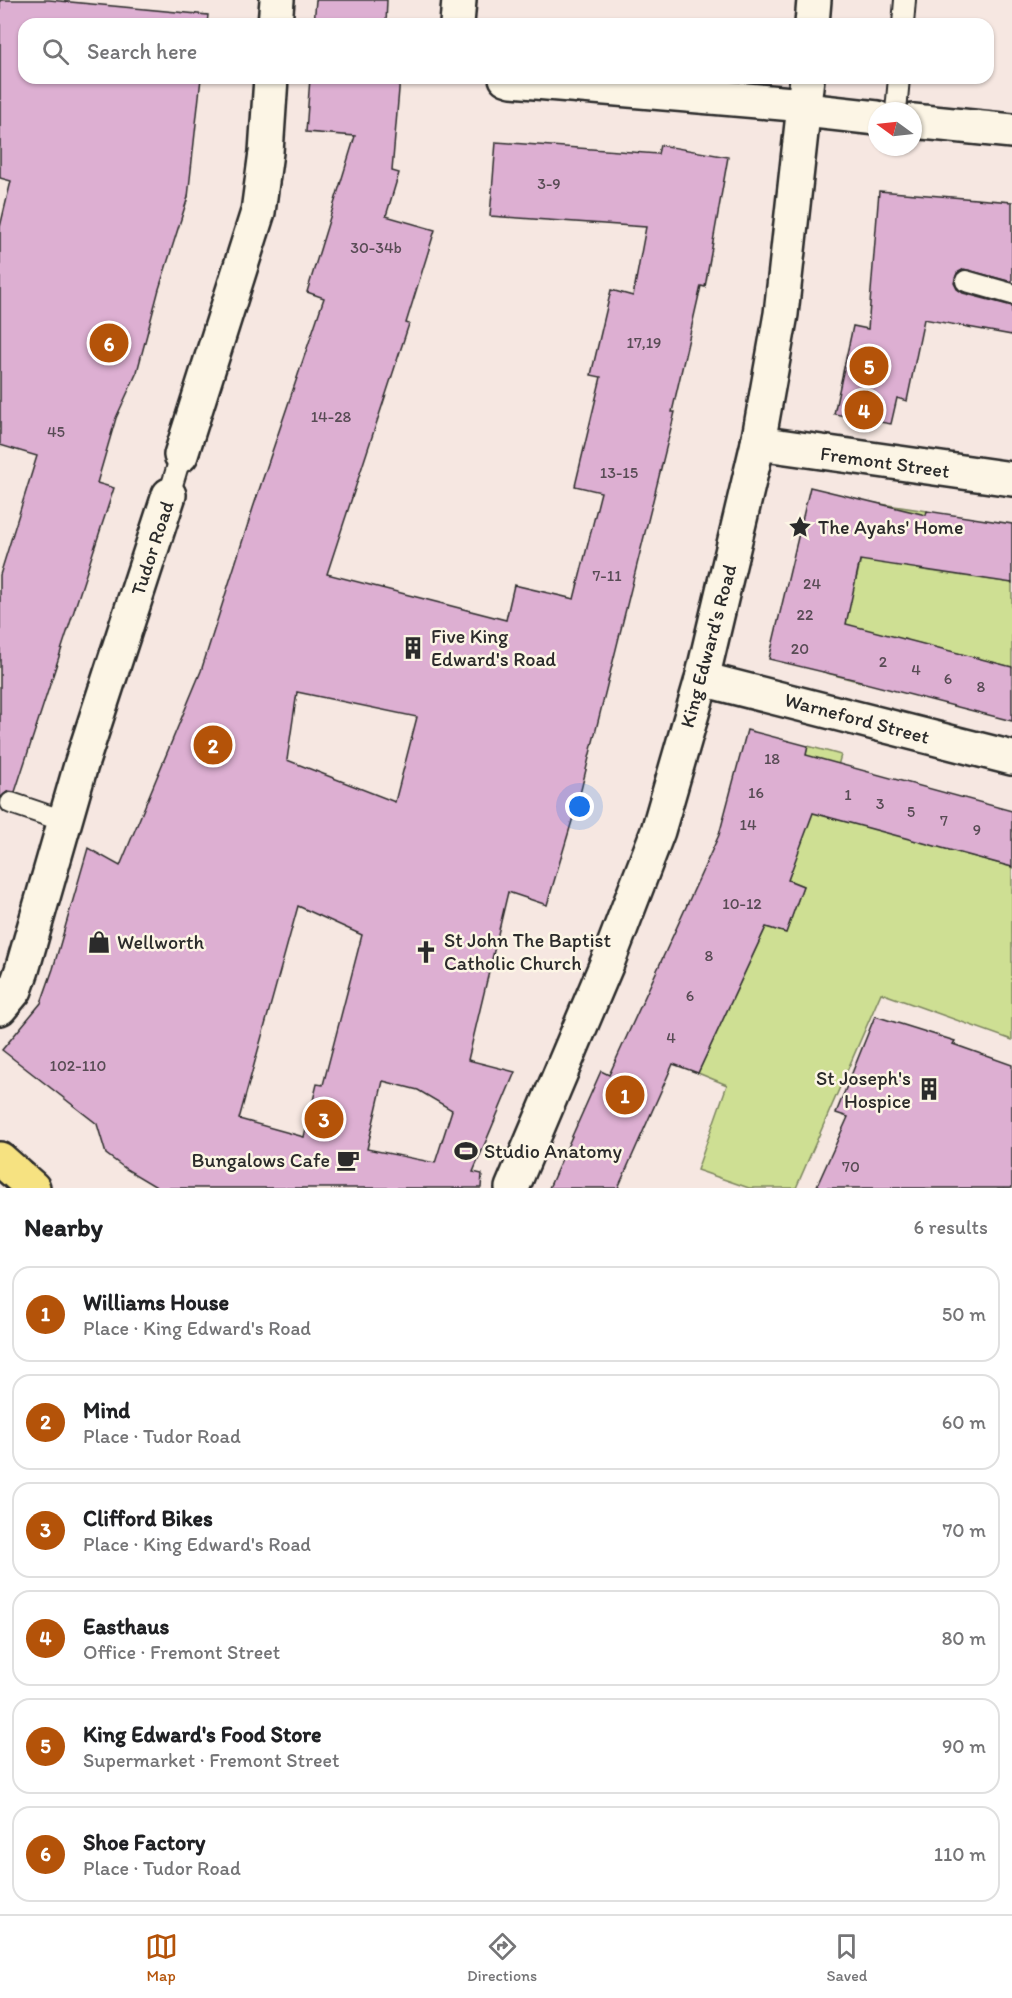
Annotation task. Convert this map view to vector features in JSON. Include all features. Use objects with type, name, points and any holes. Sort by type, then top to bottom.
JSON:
[{"type":"main road","points":[[0,1159],[33,1188]]},
{"type":"street","points":[[276,18],[277,0]]},
{"type":"street","points":[[458,18],[459,0]]},
{"type":"street","points":[[812,18],[814,0]]},
{"type":"street","name":"Tudor Road","points":[[181,455],[258,212],[266,152],[271,84]]},
{"type":"street","points":[[567,84],[806,98],[868,115]]},
{"type":"street","name":"King Edward's Road","points":[[512,1188],[608,961],[658,831],[702,679],[758,443],[786,282],[806,98]]},
{"type":"street","points":[[922,122],[1012,131]]},
{"type":"street","name":"Fremont Street","points":[[758,443],[1012,479]]},
{"type":"street","name":"Tudor Road","points":[[0,1008],[15,990],[22,970],[64,821],[169,495]]},
{"type":"street","name":"Warneford Street","points":[[702,679],[1012,758]]},
{"type":"lane","points":[[904,18],[905,0]]},
{"type":"lane","points":[[897,102],[898,84]]},
{"type":"lane","points":[[966,281],[1012,294]]},
{"type":"lane","name":"Tudor Road","points":[[169,495],[181,455]]},
{"type":"lane","points":[[11,803],[64,821]]},
{"type":"green space","points":[[874,503],[927,511],[917,569],[1012,583],[1012,667],[874,632],[861,682],[823,672],[857,576]]},
{"type":"green space","points":[[808,746],[841,755],[824,815],[1012,867],[1012,1040],[881,993],[796,1188],[749,1188],[697,1170],[727,1085],[698,1073],[766,927],[786,932],[803,886],[788,880],[795,859],[798,784]]},
{"type":"building","points":[[0,0],[49,0],[208,15],[208,18],[18,18],[18,84],[200,84],[188,197],[159,289],[137,372],[116,418],[97,483],[114,488],[15,792],[8,791],[0,798],[0,575],[37,456],[0,445],[0,227],[11,181],[0,178]]},
{"type":"building","points":[[316,0],[387,0],[386,18],[314,18]]},
{"type":"building","points":[[310,84],[399,84],[392,171],[399,173],[386,216],[435,230],[406,323],[409,324],[327,574],[506,620],[514,585],[574,599],[601,492],[575,486],[601,377],[591,375],[611,290],[633,296],[646,227],[490,216],[496,142],[658,154],[660,145],[728,157],[705,287],[701,286],[672,412],[675,412],[580,794],[547,905],[508,892],[468,1060],[515,1072],[473,1172],[482,1174],[481,1188],[158,1188],[106,1154],[97,1124],[2,1050],[41,1003],[88,848],[120,866],[201,671],[324,298],[307,292],[355,136],[306,132]],"holes":[[[297,692],[417,717],[395,802],[287,760]],[[298,906],[362,935],[323,1085],[317,1084],[304,1137],[239,1119]],[[383,1081],[418,1090],[452,1110],[435,1163],[367,1149]]]},
{"type":"building","points":[[879,191],[1012,202],[1012,282],[964,269],[957,273],[954,283],[963,293],[1012,306],[1012,335],[924,319],[907,401],[897,398],[891,424],[834,414],[853,326],[868,329]]},
{"type":"building","points":[[810,487],[926,515],[927,511],[1012,524],[1012,583],[860,560],[846,624],[1012,667],[1012,721],[769,659]]},
{"type":"building","points":[[747,730],[808,746],[806,755],[1012,811],[1012,867],[813,813],[788,880],[803,886],[786,933],[766,927],[698,1073],[673,1064],[618,1188],[549,1188],[601,1071],[609,1075],[719,835]]},
{"type":"building","name":"St Joseph's Hospice","points":[[875,1016],[955,1041],[953,1044],[1012,1065],[1012,1188],[816,1188],[848,1117],[836,1113]]},
{"type":"place","name":"Shoe Factory","points":[[109,343]]},
{"type":"place","name":"King Edward's Food Store","points":[[869,366]]},
{"type":"place","name":"Easthaus","points":[[864,410]]},
{"type":"place","name":"The Ayahs' Home","points":[[800,527]]},
{"type":"place","name":"Five King Edward's Road","points":[[413,648]]},
{"type":"place","name":"Mind","points":[[213,745]]},
{"type":"place","name":"Wellworth","points":[[99,942]]},
{"type":"place","name":"St John The Baptist Catholic Church","points":[[426,952]]},
{"type":"place","name":"St Joseph's Hospice","points":[[929,1089]]},
{"type":"place","name":"Williams House","points":[[625,1095]]},
{"type":"place","name":"Clifford Bikes","points":[[324,1119]]},
{"type":"place","name":"Studio Anatomy","points":[[466,1151]]},
{"type":"place","name":"Bungalows Cafe","points":[[348,1160]]}]
